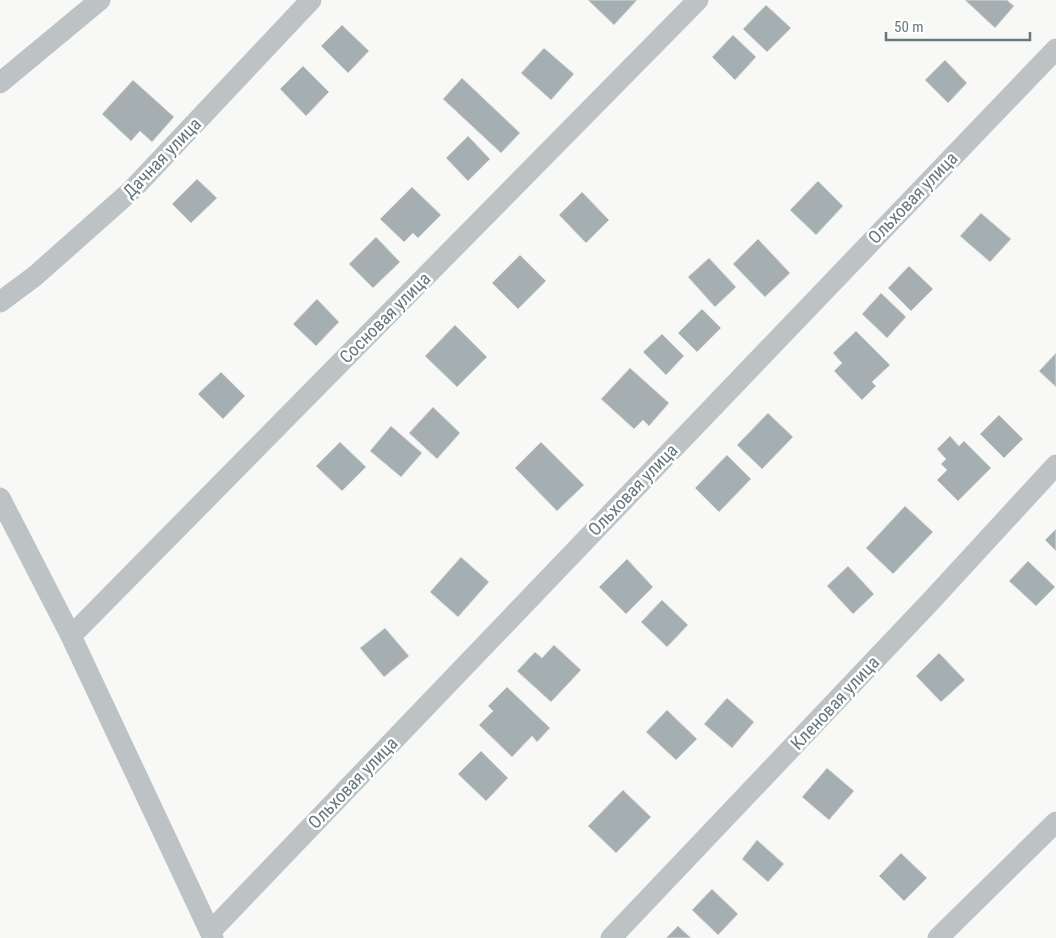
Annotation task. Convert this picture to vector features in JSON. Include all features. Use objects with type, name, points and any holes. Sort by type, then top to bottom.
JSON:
[{"type":"street","points":[[0,83],[100,0]]},
{"type":"street","name":"Дачная улица","points":[[0,302],[34,276],[132,190],[312,0]]},
{"type":"street","name":"Сосновая улица","points":[[72,636],[698,0]]},
{"type":"street","name":"Ольховая улица","points":[[212,935],[1056,49]]},
{"type":"street","name":"Кленовая улица","points":[[611,938],[930,602],[1056,465]]},
{"type":"street","points":[[0,498],[72,636],[212,935]]},
{"type":"street","points":[[938,938],[1056,822]]},
{"type":"building","points":[[588,0],[637,0],[614,25]]},
{"type":"building","points":[[965,0],[1007,0],[1014,6],[995,28]]},
{"type":"building","points":[[766,5],[791,28],[767,52],[743,29]]},
{"type":"building","points":[[342,25],[369,51],[348,73],[321,46]]},
{"type":"building","points":[[733,35],[756,57],[735,80],[712,57]]},
{"type":"building","points":[[544,48],[574,74],[551,100],[521,73]]},
{"type":"building","points":[[945,60],[967,83],[948,103],[925,80]]},
{"type":"building","points":[[303,66],[329,92],[306,116],[280,89]]},
{"type":"building","points":[[462,78],[520,133],[501,153],[443,99]]},
{"type":"building","points":[[133,80],[174,117],[152,142],[140,131],[131,141],[102,114]]},
{"type":"building","points":[[468,136],[490,159],[468,181],[446,158]]},
{"type":"building","points":[[197,179],[217,198],[191,223],[172,204]]},
{"type":"building","points":[[818,181],[843,206],[816,235],[790,210]]},
{"type":"building","points":[[412,187],[441,215],[418,238],[413,233],[404,242],[380,219]]},
{"type":"building","points":[[582,192],[609,220],[586,243],[559,215]]},
{"type":"building","points":[[981,213],[1011,239],[990,262],[960,236]]},
{"type":"building","points":[[376,237],[400,262],[373,288],[349,264]]},
{"type":"building","points":[[758,239],[790,273],[765,297],[733,264]]},
{"type":"building","points":[[520,255],[546,281],[518,309],[492,283]]},
{"type":"building","points":[[709,258],[736,287],[715,307],[688,277]]},
{"type":"building","points":[[909,266],[933,289],[911,311],[888,288]]},
{"type":"building","points":[[881,293],[906,317],[887,338],[862,314]]},
{"type":"building","points":[[317,299],[339,322],[316,346],[293,324]]},
{"type":"building","points":[[702,309],[721,328],[697,352],[678,333]]},
{"type":"building","points":[[455,325],[487,357],[457,387],[425,356]]},
{"type":"building","points":[[856,331],[890,365],[872,382],[876,386],[862,400],[834,371],[842,363],[833,353]]},
{"type":"building","points":[[662,334],[684,356],[666,375],[643,352]]},
{"type":"building","points":[[1056,353],[1056,387],[1039,371]]},
{"type":"building","points":[[630,368],[669,403],[649,426],[643,420],[634,429],[601,399]]},
{"type":"building","points":[[221,372],[245,396],[223,419],[198,394]]},
{"type":"building","points":[[433,407],[460,433],[437,459],[409,433]]},
{"type":"building","points":[[768,413],[793,437],[762,469],[737,445]]},
{"type":"building","points":[[999,415],[1023,439],[1004,458],[980,434]]},
{"type":"building","points":[[391,426],[422,453],[401,477],[370,451]]},
{"type":"building","points":[[950,436],[959,446],[964,441],[991,468],[958,501],[937,480],[947,470],[941,464],[946,459],[937,449]]},
{"type":"building","points":[[340,442],[366,467],[342,491],[316,466]]},
{"type":"building","points":[[541,442],[584,485],[557,511],[515,468]]},
{"type":"building","points":[[727,455],[751,479],[719,512],[695,488]]},
{"type":"building","points":[[905,506],[933,532],[893,574],[866,548]]},
{"type":"building","points":[[1056,529],[1056,551],[1045,540]]},
{"type":"building","points":[[461,557],[489,582],[458,617],[430,592]]},
{"type":"building","points":[[627,559],[653,587],[626,614],[599,587]]},
{"type":"building","points":[[1028,561],[1055,587],[1036,606],[1009,581]]},
{"type":"building","points":[[848,566],[874,594],[853,614],[827,586]]},
{"type":"building","points":[[662,600],[688,625],[667,647],[641,622]]},
{"type":"building","points":[[385,628],[409,656],[384,677],[360,648]]},
{"type":"building","points":[[554,645],[581,670],[551,702],[517,671],[535,652],[542,658]]},
{"type":"building","points":[[939,653],[965,680],[941,702],[916,676]]},
{"type":"building","points":[[507,687],[550,728],[537,742],[532,736],[512,757],[479,725],[493,711],[488,706]]},
{"type":"building","points":[[727,698],[754,722],[732,748],[704,724]]},
{"type":"building","points":[[667,710],[697,739],[676,760],[646,732]]},
{"type":"building","points":[[481,751],[508,778],[486,801],[458,774]]},
{"type":"building","points":[[827,768],[854,791],[829,820],[802,797]]},
{"type":"building","points":[[623,790],[651,817],[616,853],[588,826]]},
{"type":"building","points":[[757,840],[784,864],[768,882],[742,859]]},
{"type":"building","points":[[901,853],[927,878],[904,901],[879,876]]},
{"type":"building","points":[[712,889],[738,914],[718,935],[692,910]]},
{"type":"building","points":[[678,926],[691,938],[666,938]]}]
